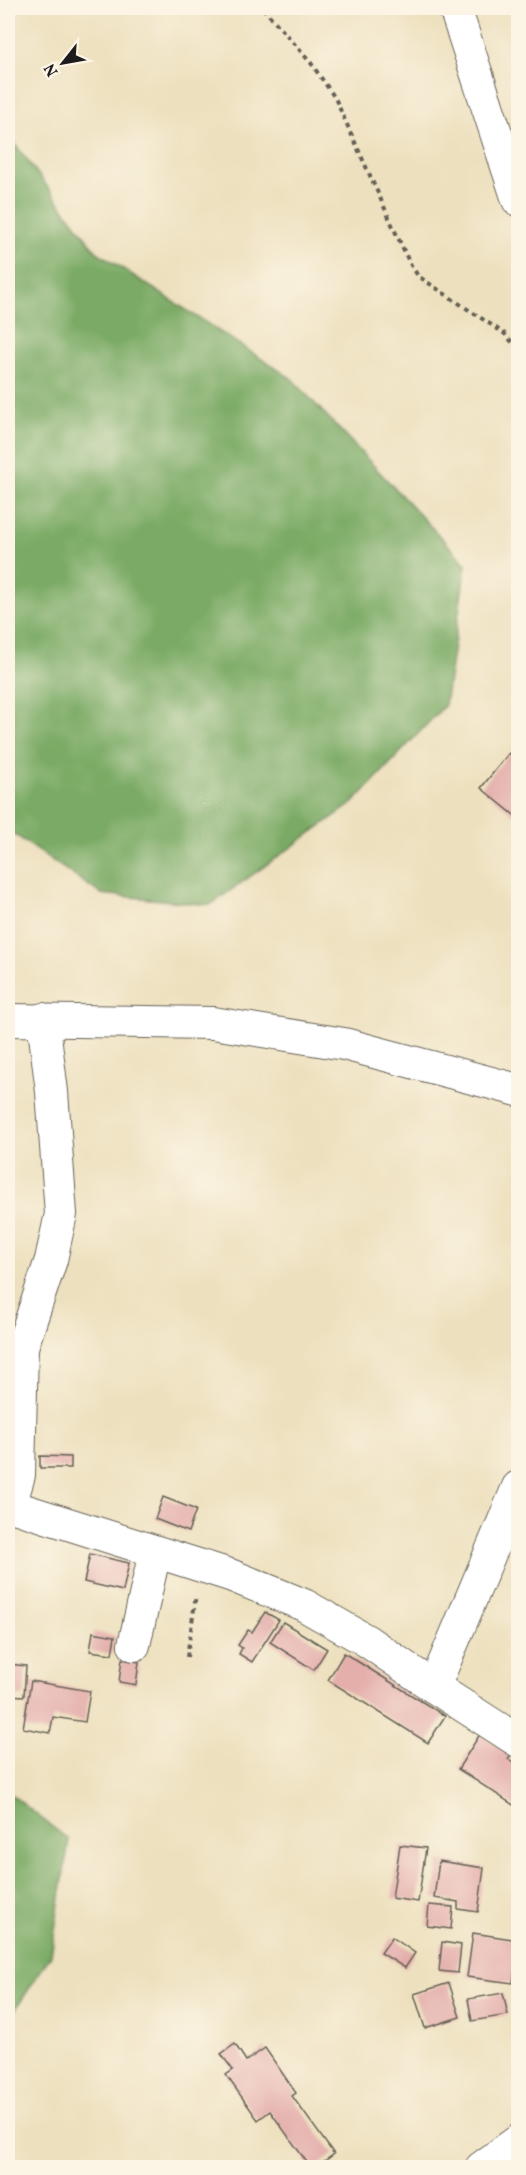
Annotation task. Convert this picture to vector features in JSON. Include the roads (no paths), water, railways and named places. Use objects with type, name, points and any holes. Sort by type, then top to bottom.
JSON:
[{"type":"street","points":[[455,8],[519,200]]},
{"type":"street","points":[[43,1019],[52,1092],[61,1214],[51,1260],[22,1347],[19,1475],[9,1506],[230,1575],[304,1605],[367,1641],[519,1741]]},
{"type":"street","points":[[8,1020],[213,1023],[344,1044],[519,1090]]},
{"type":"street","points":[[434,1687],[519,1487]]},
{"type":"street","points":[[134,1646],[155,1552]]},
{"type":"street","points":[[481,2168],[519,2141]]}]
